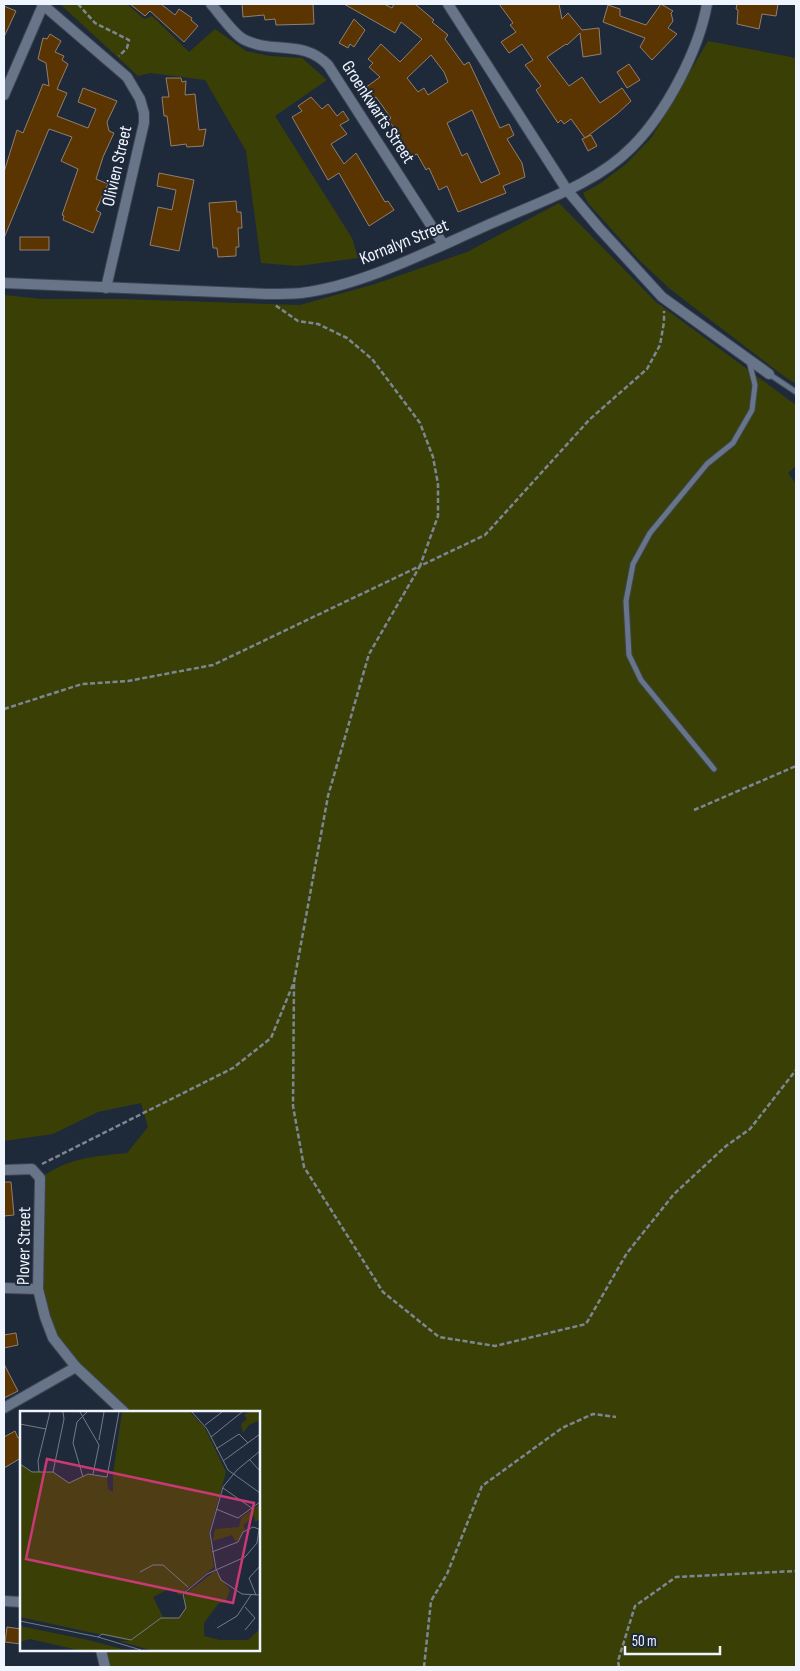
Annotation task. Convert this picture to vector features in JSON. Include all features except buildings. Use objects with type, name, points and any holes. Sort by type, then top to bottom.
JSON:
[{"type":"street","name":"Olivien Street","points":[[42,4],[112,64],[132,84],[144,113],[144,123],[106,288]]},
{"type":"street","points":[[4,95],[42,4]]},
{"type":"street","name":"Groenkwarts Street","points":[[211,4],[243,40],[255,44],[305,50],[319,56],[328,64],[443,244]]},
{"type":"street","points":[[448,4],[567,190],[662,297],[748,361],[769,374]]},
{"type":"street","name":"Kornalyn Street","points":[[4,282],[267,294],[301,293],[334,286],[396,266],[567,190],[604,169],[632,148],[663,106],[697,43],[708,4]]},
{"type":"street","points":[[4,1170],[34,1170]]},
{"type":"street","name":"Plover Street","points":[[34,1170],[40,1178],[38,1289],[49,1329],[76,1367],[123,1411]]},
{"type":"street","points":[[4,1288],[38,1289]]},
{"type":"street","points":[[4,1408],[76,1367]]},
{"type":"street","points":[[4,1601],[20,1602]]},
{"type":"street","points":[[101,1651],[105,1667]]},
{"type":"lane","points":[[714,769],[640,680],[628,655],[626,601],[633,564],[650,533],[707,464],[733,443],[752,410],[755,385],[748,361]]},
{"type":"lane","points":[[769,374],[796,392]]},
{"type":"path","points":[[78,4],[95,23],[129,40],[127,48],[112,64]]},
{"type":"path","points":[[267,294],[276,305],[298,320],[318,324],[348,338],[372,360],[420,424],[433,457],[438,484],[438,516],[420,566],[369,654],[328,796],[294,982],[293,1106],[304,1167],[383,1292],[438,1337],[495,1346],[586,1324],[627,1253],[674,1194],[726,1146],[750,1129],[796,1070]]},
{"type":"path","points":[[4,709],[82,684],[128,682],[213,665],[485,535],[590,419],[647,369],[660,345],[664,322],[662,297]]},
{"type":"path","points":[[694,810],[796,766]]},
{"type":"path","points":[[34,1170],[233,1068],[271,1038],[294,982]]},
{"type":"path","points":[[424,1667],[431,1601],[447,1574],[482,1486],[562,1428],[593,1414],[616,1417]]},
{"type":"path","points":[[619,1667],[618,1662],[635,1606],[676,1577],[796,1570]]},
{"type":"green space","points":[[60,4],[127,4],[144,19],[152,16],[189,52],[215,29],[246,51],[270,56],[302,58],[327,80],[275,116],[352,238],[358,258],[298,266],[261,263],[246,151],[205,80],[150,73],[138,76]]},
{"type":"green space","points":[[708,41],[796,58],[796,384],[670,289],[639,260],[588,203],[583,193],[601,183],[626,164],[652,137]]},
{"type":"green space","points":[[559,203],[656,302],[796,405],[796,466],[788,473],[796,484],[796,1667],[105,1667],[101,1651],[260,1651],[260,1411],[123,1411],[53,1338],[38,1289],[40,1178],[62,1166],[82,1159],[127,1153],[148,1127],[141,1103],[98,1112],[53,1134],[4,1141],[4,295],[42,299],[119,299],[300,305],[375,284],[467,252]]}]
